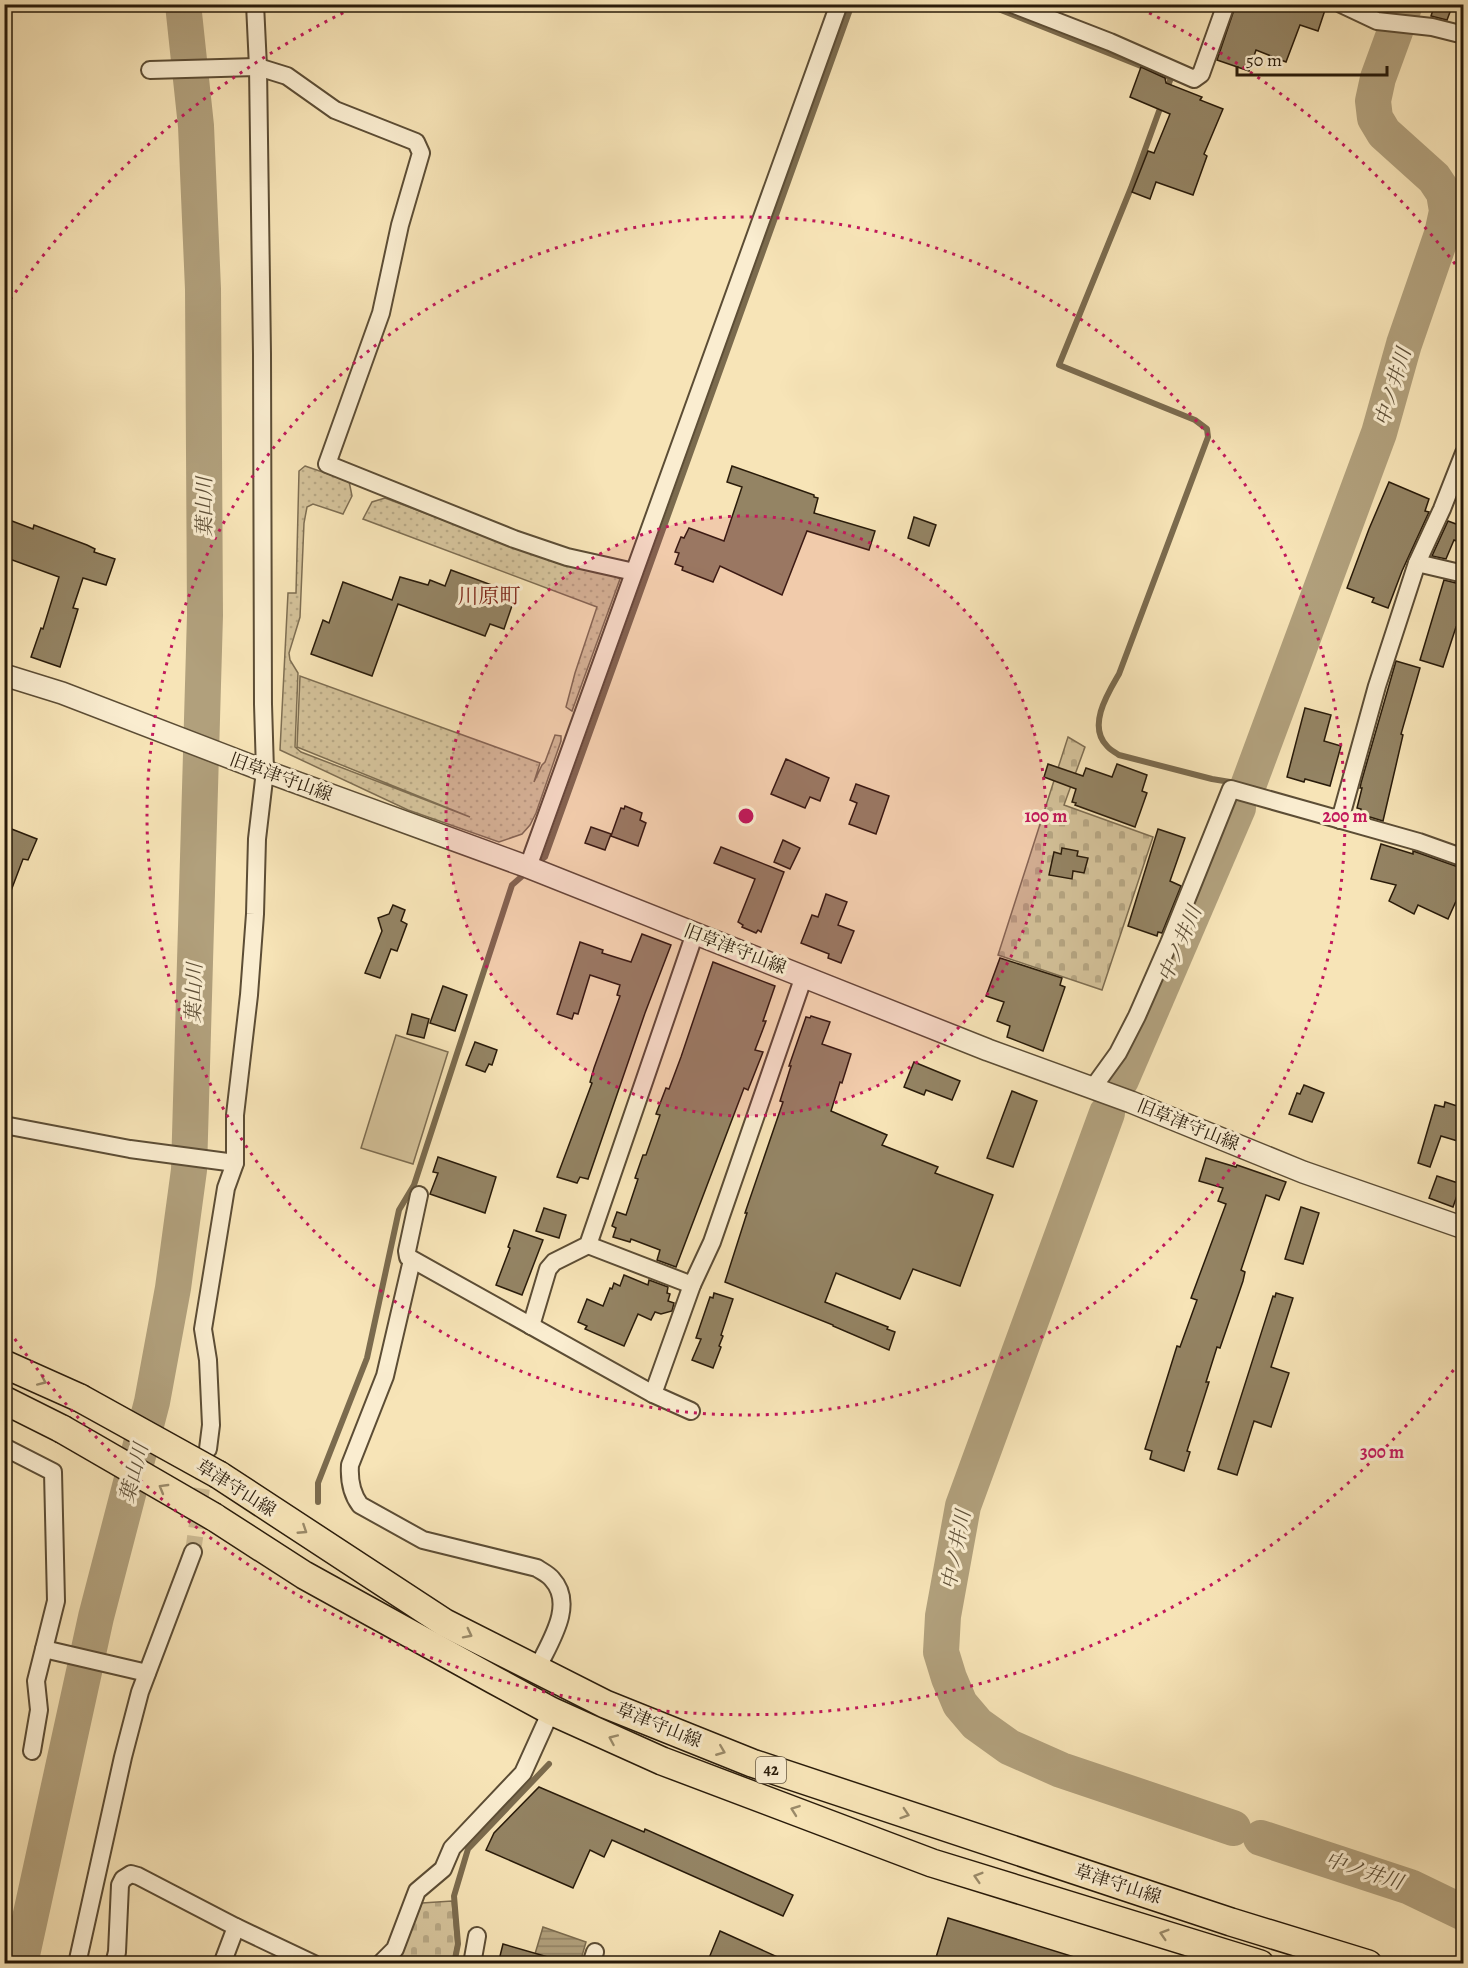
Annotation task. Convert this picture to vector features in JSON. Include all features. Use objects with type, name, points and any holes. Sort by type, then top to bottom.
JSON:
[{"type":"main road","name":"草津守山線","points":[[4,1364],[80,1398],[219,1475],[445,1623],[606,1704],[752,1763],[1220,1918],[1368,1964]]},
{"type":"main road","name":"草津守山線","points":[[4,1400],[62,1429],[214,1517],[304,1575],[551,1711],[662,1761],[932,1863],[1200,1954],[1260,1964]]},
{"type":"street","points":[[208,1449],[211,1425],[208,1360],[203,1329],[226,1188],[235,1163],[235,1115],[249,995],[255,914],[261,770],[263,704],[262,366],[255,4]]},
{"type":"street","points":[[528,867],[839,4]]},
{"type":"street","points":[[1012,4],[1110,42],[1194,79],[1202,74],[1226,4]]},
{"type":"street","points":[[1341,4],[1377,21],[1432,27],[1464,35]]},
{"type":"street","points":[[155,70],[255,66],[287,76],[335,110],[416,142],[421,153],[400,225],[381,313],[327,464],[514,539],[567,557],[634,572]]},
{"type":"street","points":[[1340,820],[1377,686],[1417,563],[1464,453]]},
{"type":"street","points":[[1417,563],[1464,574]]},
{"type":"street","name":"旧草津守山線","points":[[4,675],[62,693],[261,770],[528,867],[988,1050],[1131,1102],[1303,1172],[1463,1227]]},
{"type":"street","points":[[1092,1089],[1118,1053],[1137,1016],[1231,789],[1419,842],[1464,858]]},
{"type":"street","points":[[531,1326],[548,1269],[554,1262],[588,1245],[695,933]]},
{"type":"street","points":[[653,1394],[692,1285],[712,1242],[804,976]]},
{"type":"street","points":[[4,1125],[129,1149],[235,1163]]},
{"type":"street","points":[[419,1194],[407,1251],[408,1257],[653,1394],[692,1411]]},
{"type":"street","points":[[588,1245],[692,1285]]},
{"type":"street","points":[[412,1260],[385,1376],[350,1465],[349,1477],[354,1496],[360,1505],[423,1540],[537,1568],[552,1579],[560,1592],[562,1613],[537,1670]]},
{"type":"street","points":[[4,1447],[52,1472],[56,1601],[36,1681],[39,1710],[32,1751]]},
{"type":"street","points":[[77,1964],[123,1757],[140,1692],[193,1552]]},
{"type":"street","points":[[44,1649],[147,1673]]},
{"type":"street","points":[[380,1964],[395,1949],[417,1891],[443,1869],[452,1848],[523,1773],[551,1711]]},
{"type":"street","points":[[114,1964],[117,1952],[120,1885],[123,1879],[130,1874],[314,1964]]},
{"type":"street","points":[[222,1964],[236,1927]]},
{"type":"street","points":[[472,1964],[477,1936]]},
{"type":"green space","points":[[305,466],[349,481],[352,496],[343,514],[313,504],[307,507],[304,523],[300,617],[289,653],[290,660],[298,673],[295,747],[301,752],[470,817],[297,747],[300,676],[540,763],[534,782],[545,762],[555,735],[561,736],[536,813],[522,834],[499,842],[408,810],[280,750],[288,593],[296,593],[299,471]]},
{"type":"green space","points":[[385,498],[512,546],[620,579],[572,711],[566,707],[597,607],[363,519],[372,502]]},
{"type":"green space","points":[[1068,737],[1085,747],[1064,805],[1153,837],[1102,990],[998,955]]},
{"type":"green space","points":[[396,1035],[448,1052],[413,1164],[361,1148]]},
{"type":"green space","points":[[452,1901],[456,1945],[452,1963],[398,1963],[422,1903]]},
{"type":"shaded area","points":[[543,1927],[586,1942],[580,1963],[532,1964]]},
{"type":"building","points":[[1236,4],[1327,4],[1318,31],[1300,25],[1286,62],[1256,50],[1249,71],[1217,60]]},
{"type":"building","points":[[1435,4],[1453,4],[1447,20],[1431,16]]},
{"type":"building","points":[[1141,67],[1165,78],[1166,83],[1202,97],[1200,100],[1223,109],[1204,154],[1207,156],[1193,195],[1156,182],[1150,199],[1132,192],[1148,151],[1154,153],[1170,114],[1130,97]]},
{"type":"building","points":[[732,466],[814,495],[818,498],[814,513],[875,531],[869,550],[807,531],[782,595],[720,566],[713,582],[682,570],[683,567],[675,564],[679,553],[675,552],[681,537],[684,538],[689,528],[724,541],[742,487],[727,482]]},
{"type":"building","points":[[1389,482],[1429,499],[1425,511],[1429,512],[1388,608],[1372,602],[1374,598],[1347,588]]},
{"type":"building","points":[[914,517],[936,525],[929,546],[908,538]]},
{"type":"building","points":[[4,518],[33,529],[34,525],[87,545],[95,549],[94,552],[115,559],[106,585],[83,578],[73,608],[78,609],[60,667],[31,657],[41,628],[43,629],[59,577],[4,557]]},
{"type":"building","points":[[1448,521],[1464,527],[1459,542],[1454,540],[1446,559],[1432,556]]},
{"type":"building","points":[[451,570],[516,594],[504,629],[490,624],[485,636],[398,604],[372,676],[311,654],[323,620],[329,623],[343,582],[392,600],[400,577],[428,585],[430,580],[445,586]]},
{"type":"building","points":[[1444,580],[1464,585],[1464,630],[1456,627],[1443,667],[1420,660]]},
{"type":"building","points":[[1396,661],[1420,668],[1401,734],[1403,735],[1383,821],[1360,814],[1361,809],[1357,808],[1361,783]]},
{"type":"building","points":[[1305,708],[1331,715],[1324,741],[1341,746],[1330,786],[1287,777]]},
{"type":"building","points":[[786,759],[829,778],[820,801],[810,797],[805,808],[771,794]]},
{"type":"building","points":[[1048,764],[1083,776],[1086,768],[1112,777],[1117,764],[1147,775],[1142,791],[1147,793],[1135,827],[1075,805],[1076,803],[1072,802],[1076,789],[1044,777]]},
{"type":"building","points":[[856,784],[889,796],[876,834],[849,824],[857,803],[850,800]]},
{"type":"building","points":[[625,806],[642,813],[640,820],[646,823],[638,846],[611,836],[621,808],[624,809]]},
{"type":"building","points":[[4,826],[37,839],[28,860],[23,859],[6,904]]},
{"type":"building","points":[[591,827],[611,834],[605,850],[585,843]]},
{"type":"building","points":[[1158,829],[1185,838],[1170,881],[1181,886],[1162,933],[1158,932],[1157,936],[1128,926]]},
{"type":"building","points":[[783,840],[800,848],[790,869],[774,862]]},
{"type":"building","points":[[1381,844],[1413,854],[1413,851],[1464,869],[1464,878],[1459,889],[1461,890],[1448,919],[1418,905],[1414,914],[1389,901],[1396,885],[1371,879]]},
{"type":"building","points":[[721,847],[784,872],[761,932],[758,930],[756,933],[742,927],[743,925],[738,922],[755,879],[714,863]]},
{"type":"building","points":[[1062,848],[1078,851],[1077,856],[1088,858],[1084,873],[1073,871],[1072,879],[1049,875],[1054,852],[1061,854]]},
{"type":"building","points":[[826,894],[847,902],[838,925],[854,931],[841,963],[828,958],[829,954],[801,943],[812,915],[818,917]]},
{"type":"building","points":[[393,905],[405,910],[401,921],[407,924],[397,951],[391,949],[380,978],[365,973],[382,931],[378,918],[389,914]]},
{"type":"building","points":[[642,934],[671,945],[588,1179],[580,1177],[577,1183],[557,1177],[592,1083],[590,1082],[594,1068],[620,996],[617,995],[620,985],[590,975],[578,1014],[574,1013],[572,1019],[557,1014],[580,942],[603,950],[602,953],[631,962]]},
{"type":"building","points":[[1000,958],[1062,978],[1060,985],[1065,987],[1043,1051],[1007,1037],[1010,1026],[997,1021],[1004,1002],[986,996]]},
{"type":"building","points":[[713,962],[775,986],[763,1021],[766,1021],[755,1050],[763,1052],[748,1090],[744,1088],[676,1267],[657,1260],[660,1250],[631,1239],[630,1242],[613,1237],[616,1228],[612,1226],[617,1212],[626,1215],[638,1179],[635,1178],[660,1115],[656,1114],[666,1088],[669,1089],[681,1057]]},
{"type":"building","points":[[443,986],[467,995],[455,1031],[430,1023]]},
{"type":"building","points":[[412,1014],[429,1019],[424,1038],[407,1034]]},
{"type":"building","points":[[811,1016],[830,1022],[822,1044],[851,1054],[831,1111],[887,1135],[882,1145],[938,1167],[935,1173],[993,1195],[960,1286],[913,1269],[900,1299],[836,1273],[825,1302],[888,1327],[887,1329],[895,1332],[889,1350],[725,1282],[747,1213],[745,1213],[783,1102],[780,1101],[791,1066],[789,1066],[806,1017]]},
{"type":"building","points":[[475,1042],[497,1050],[492,1065],[489,1064],[485,1072],[466,1065]]},
{"type":"building","points":[[914,1062],[960,1081],[952,1100],[926,1090],[924,1095],[904,1087]]},
{"type":"building","points":[[1304,1085],[1324,1093],[1312,1122],[1289,1114],[1297,1093],[1300,1094]]},
{"type":"building","points":[[1012,1091],[1037,1101],[1013,1167],[987,1158]]},
{"type":"building","points":[[1445,1102],[1460,1107],[1459,1111],[1464,1113],[1464,1143],[1441,1136],[1430,1167],[1418,1163],[1435,1105],[1444,1107]]},
{"type":"building","points":[[438,1157],[496,1177],[485,1213],[430,1194],[438,1173],[433,1172]]},
{"type":"building","points":[[1206,1158],[1236,1167],[1237,1165],[1286,1182],[1279,1200],[1266,1195],[1241,1270],[1245,1272],[1243,1281],[1206,1382],[1209,1382],[1187,1451],[1190,1452],[1184,1471],[1150,1459],[1152,1451],[1145,1449],[1177,1346],[1180,1347],[1197,1300],[1191,1298],[1226,1204],[1218,1201],[1223,1188],[1199,1181]]},
{"type":"building","points":[[1437,1176],[1458,1183],[1457,1186],[1460,1187],[1453,1207],[1429,1198]]},
{"type":"building","points":[[1301,1207],[1319,1213],[1303,1264],[1285,1259]]},
{"type":"building","points":[[544,1208],[566,1215],[559,1238],[536,1231]]},
{"type":"building","points":[[514,1230],[543,1240],[522,1295],[496,1285]]},
{"type":"building","points":[[624,1275],[648,1285],[649,1280],[668,1287],[667,1293],[670,1294],[668,1301],[674,1303],[672,1311],[661,1314],[655,1312],[651,1320],[638,1314],[624,1346],[585,1329],[587,1326],[578,1322],[587,1299],[603,1306],[610,1288],[612,1289],[614,1283],[620,1286]]},
{"type":"building","points":[[714,1293],[733,1299],[721,1335],[723,1336],[719,1346],[721,1347],[713,1368],[692,1360],[701,1339],[696,1338],[710,1297],[713,1298]]},
{"type":"building","points":[[1276,1293],[1293,1298],[1271,1367],[1289,1373],[1271,1427],[1254,1421],[1237,1475],[1218,1469],[1273,1296],[1275,1297]]},
{"type":"building","points":[[539,1787],[644,1832],[645,1829],[793,1895],[783,1916],[612,1840],[604,1857],[590,1850],[573,1888],[486,1850],[494,1833]]},
{"type":"building","points":[[948,1918],[1084,1960],[1084,1964],[934,1964]]},
{"type":"building","points":[[720,1931],[793,1964],[722,1964],[709,1958]]},
{"type":"building","points":[[503,1944],[555,1959],[554,1964],[498,1964]]},
{"type":"waterway","name":"葉山川","points":[[20,1964],[96,1617],[152,1402],[173,1288],[189,1170],[205,615],[203,289],[196,126],[183,4]]},
{"type":"waterway","points":[[536,864],[545,857],[852,4]]},
{"type":"waterway","points":[[986,4],[1171,78],[1166,91]]},
{"type":"waterway","name":"中ノ井川","points":[[1248,786],[1379,433],[1404,344],[1442,234],[1447,211],[1444,193],[1434,178],[1384,133],[1375,118],[1373,101],[1378,78],[1405,4]]},
{"type":"waterway","points":[[1162,103],[1131,188],[1059,365],[1195,420],[1207,429],[1208,437],[1119,674],[1101,710],[1099,729],[1101,738],[1107,746],[1119,755],[1212,779],[1248,785]]},
{"type":"waterway","name":"中ノ井川","points":[[1121,1080],[1238,808]]},
{"type":"waterway","points":[[318,1502],[318,1483],[367,1358],[399,1210],[414,1185],[512,885],[528,871]]},
{"type":"waterway","name":"中ノ井川","points":[[1107,1113],[963,1506],[943,1616],[941,1652],[960,1704],[977,1724],[1009,1747],[1061,1770],[1233,1828]]},
{"type":"waterway","points":[[454,1964],[458,1944],[454,1896],[468,1849],[549,1764]]},
{"type":"waterway","name":"中ノ井川","points":[[1261,1838],[1410,1887],[1464,1913]]},
{"type":"tunnel","points":[[193,1552],[206,1459]]},
{"type":"district","name":"川原町","points":[[489,596]]}]
